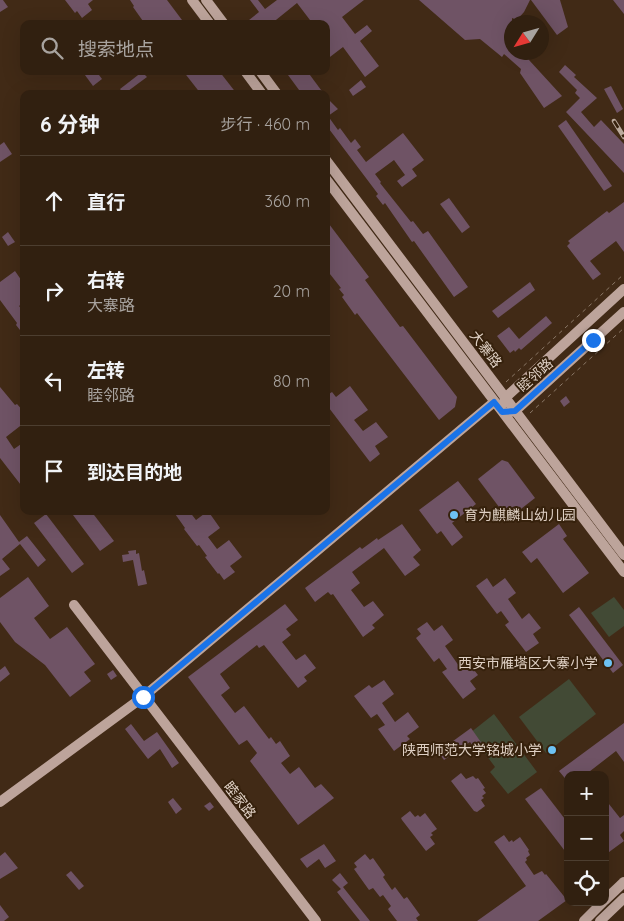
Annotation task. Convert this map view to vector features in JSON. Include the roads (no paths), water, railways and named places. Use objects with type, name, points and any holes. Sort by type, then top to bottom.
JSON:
[{"type":"street","points":[[192,0],[207,20]]},
{"type":"street","points":[[206,0],[221,20]]},
{"type":"street","points":[[248,75],[259,90]]},
{"type":"street","points":[[263,75],[274,90]]},
{"type":"street","name":"大寨路","points":[[330,165],[624,555]]},
{"type":"street","name":"大寨路","points":[[330,184],[624,572]]},
{"type":"street","name":"睦邻路","points":[[624,289],[502,393],[502,412],[515,411],[624,312]]},
{"type":"street","points":[[0,802],[143,697],[494,402]]},
{"type":"street","name":"睦家路","points":[[74,605],[316,921]]},
{"type":"street","points":[[609,896],[624,882]]},
{"type":"street","points":[[600,921],[624,898]]},
{"type":"street","points":[[584,921],[599,906]]},
{"type":"railway","points":[[614,121],[624,137]]},
{"type":"place","name":"育为麒麟山幼儿园","points":[[454,515]]},
{"type":"place","name":"西安市雁塔区大寨小学","points":[[608,663]]},
{"type":"place","name":"陕西师范大学铭城小学","points":[[552,750]]}]
